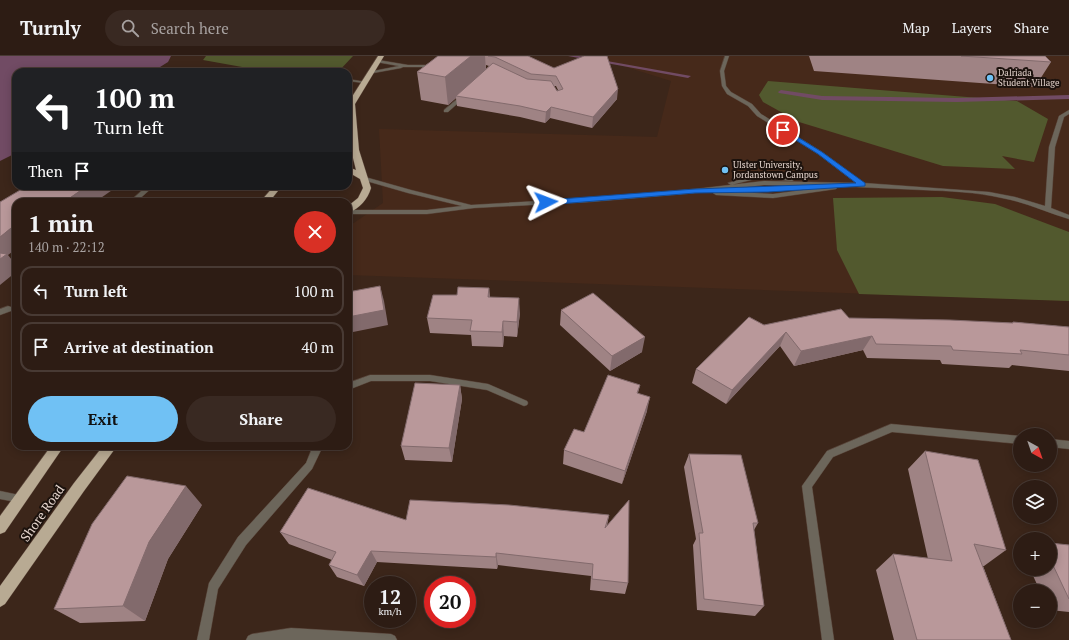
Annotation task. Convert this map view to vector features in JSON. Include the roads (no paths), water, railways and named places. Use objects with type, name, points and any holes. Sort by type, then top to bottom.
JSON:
[{"type":"highway","points":[[352,103],[379,59]]},
{"type":"highway","points":[[352,124],[355,150],[367,186],[366,193],[362,200],[352,208]]},
{"type":"highway","points":[[352,171],[364,178]]},
{"type":"highway","points":[[0,527],[55,450]]},
{"type":"highway","name":"Shore Road","points":[[0,599],[79,487],[108,450]]},
{"type":"street","points":[[727,56],[722,70],[724,86],[729,93],[750,105],[759,115],[820,153],[863,185]]},
{"type":"street","points":[[379,59],[408,66]]},
{"type":"street","points":[[370,73],[408,66],[440,65]]},
{"type":"street","points":[[352,80],[364,82]]},
{"type":"street","points":[[446,110],[470,90]]},
{"type":"street","points":[[1048,208],[1052,147],[1062,116],[1069,112]]},
{"type":"street","points":[[364,178],[410,192],[474,206]]},
{"type":"street","points":[[352,211],[427,212],[474,206],[589,200],[695,191],[764,183],[863,185],[978,192],[1008,197],[1048,208],[1069,217]]},
{"type":"street","points":[[695,191],[773,196],[863,185]]},
{"type":"street","points":[[137,198],[146,190]]},
{"type":"street","points":[[0,312],[8,309]]},
{"type":"street","points":[[352,385],[370,378],[430,378],[488,387],[524,403]]},
{"type":"street","points":[[828,640],[807,486],[830,454],[892,428],[1013,439]]},
{"type":"street","points":[[1057,444],[1069,445]]},
{"type":"street","points":[[203,640],[213,587],[242,541],[309,466],[316,450]]},
{"type":"street","points":[[0,495],[21,499]]},
{"type":"street","points":[[252,640],[290,637],[390,640]]},
{"type":"waterway","points":[[570,56],[688,76]]},
{"type":"waterway","points":[[781,92],[822,98],[957,100],[1069,97]]},
{"type":"place","name":"Dalriada Student Village","points":[[990,78]]},
{"type":"place","name":"Ulster University, Jordanstown Campus","points":[[725,170]]}]
